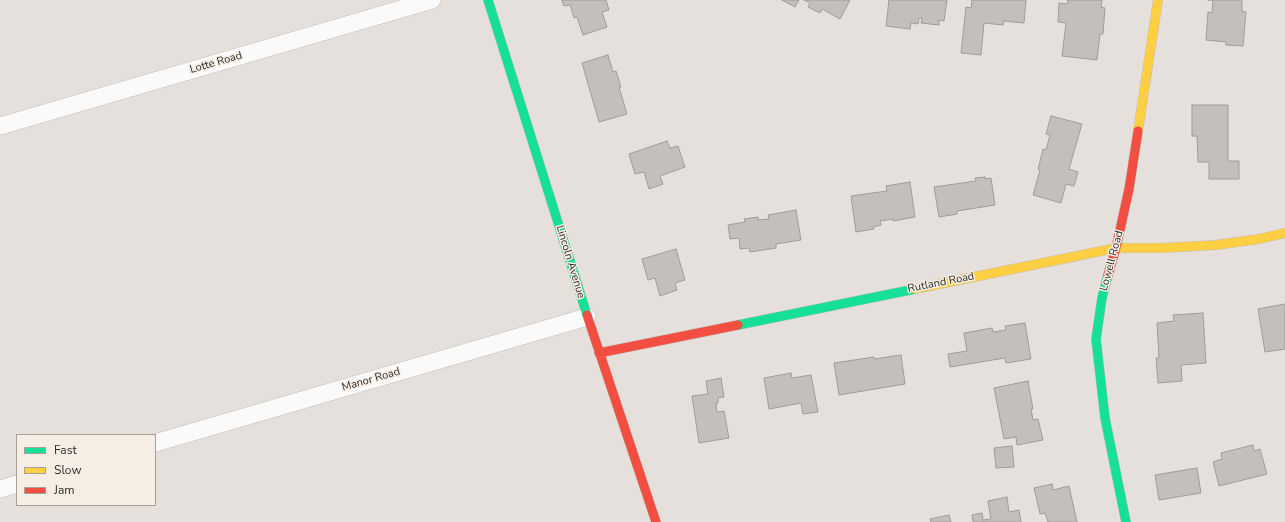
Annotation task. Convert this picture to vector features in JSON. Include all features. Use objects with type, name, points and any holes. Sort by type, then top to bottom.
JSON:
[{"type":"street","name":"Lotte Road","points":[[0,126],[432,0]]},
{"type":"street","name":"Lincoln Avenue","points":[[488,0],[587,317],[656,522]]},
{"type":"street","name":"Lowell Road","points":[[1126,522],[1105,418],[1096,339],[1102,298],[1116,248],[1129,189],[1158,0]]},
{"type":"street","name":"Rutland Road","points":[[599,353],[1116,248],[1160,248],[1216,245],[1259,239],[1285,233]]},
{"type":"street","name":"Manor Road","points":[[156,443],[587,317]]},
{"type":"street","points":[[0,488],[16,484]]},
{"type":"building","points":[[562,0],[606,0],[609,10],[602,12],[607,27],[583,35],[577,17],[574,18],[570,5],[564,6]]},
{"type":"building","points":[[782,0],[799,0],[795,7]]},
{"type":"building","points":[[804,0],[850,0],[840,19],[822,9],[820,13],[808,7],[810,3]]},
{"type":"building","points":[[889,0],[947,0],[944,21],[939,20],[939,25],[921,23],[922,18],[919,18],[918,24],[911,23],[910,29],[886,26]]},
{"type":"building","points":[[972,0],[1026,0],[1024,23],[1004,21],[1003,25],[984,23],[981,55],[961,53],[966,7],[971,8]]},
{"type":"building","points":[[1068,0],[1102,0],[1101,7],[1105,8],[1103,34],[1100,34],[1097,60],[1062,56],[1066,23],[1058,22],[1059,3],[1067,4]]},
{"type":"building","points":[[1213,0],[1242,0],[1242,11],[1246,12],[1243,46],[1226,45],[1226,42],[1206,40],[1208,12],[1212,13]]},
{"type":"building","points":[[608,55],[613,72],[616,71],[627,114],[599,122],[582,63]]},
{"type":"building","points":[[1192,105],[1228,105],[1228,161],[1239,161],[1239,179],[1209,179],[1209,162],[1198,162],[1197,136],[1192,136]]},
{"type":"building","points":[[1051,116],[1082,124],[1069,169],[1078,172],[1074,186],[1066,184],[1061,203],[1033,195],[1040,170],[1038,169],[1043,149],[1046,150],[1050,135],[1046,134]]},
{"type":"building","points":[[667,141],[670,148],[678,146],[685,167],[660,176],[663,184],[649,189],[644,172],[635,174],[629,154]]},
{"type":"building","points":[[985,177],[985,179],[991,178],[995,205],[957,211],[957,214],[939,217],[934,187],[976,181],[975,178]]},
{"type":"building","points":[[910,182],[915,217],[893,221],[893,219],[880,221],[881,225],[873,227],[874,229],[856,232],[851,196],[887,191],[886,186]]},
{"type":"building","points":[[796,210],[801,240],[776,244],[776,248],[750,252],[749,248],[740,249],[739,238],[730,239],[728,225],[745,222],[744,219],[758,217],[758,220],[769,219],[768,215]]},
{"type":"building","points":[[676,249],[685,280],[675,283],[677,290],[660,296],[655,278],[648,280],[642,259]]},
{"type":"building","points":[[1285,304],[1285,349],[1265,352],[1258,309]]},
{"type":"building","points":[[1203,313],[1206,363],[1181,365],[1182,381],[1158,383],[1156,358],[1159,358],[1157,323],[1174,321],[1173,315]]},
{"type":"building","points":[[1025,323],[1031,359],[1006,363],[1005,358],[950,367],[948,354],[967,351],[964,333],[992,328],[993,332],[1006,330],[1005,326]]},
{"type":"building","points":[[901,355],[905,384],[839,395],[834,363],[874,357],[874,359]]},
{"type":"building","points":[[791,373],[792,378],[811,375],[818,412],[803,414],[801,403],[769,409],[764,378]]},
{"type":"building","points":[[721,378],[724,397],[718,398],[718,403],[716,403],[717,412],[724,411],[729,438],[699,443],[692,396],[708,394],[706,381]]},
{"type":"building","points":[[1028,381],[1033,409],[1031,409],[1033,420],[1038,419],[1043,440],[1017,445],[1016,437],[1004,439],[994,388]]},
{"type":"building","points":[[1253,445],[1254,451],[1260,449],[1267,474],[1219,486],[1213,462],[1222,459],[1221,453]]},
{"type":"building","points":[[1012,446],[1014,467],[996,468],[994,448]]},
{"type":"building","points":[[1197,468],[1201,493],[1159,500],[1155,475]]},
{"type":"building","points":[[1052,484],[1053,490],[1069,486],[1077,522],[1048,522],[1045,513],[1040,514],[1034,488]]},
{"type":"building","points":[[1007,497],[1009,512],[1019,510],[1021,522],[973,522],[972,515],[982,513],[983,520],[991,519],[988,501]]},
{"type":"building","points":[[949,515],[951,522],[931,522],[930,519]]},
{"type":"traffic: fast","points":[[488,0],[587,315]]},
{"type":"traffic: fast","points":[[1108,275],[1102,298],[1096,339],[1105,418],[1126,522]]},
{"type":"traffic: fast","points":[[738,325],[915,289]]},
{"type":"traffic: slow","points":[[1138,131],[1158,0]]},
{"type":"traffic: slow","points":[[915,289],[1116,248],[1161,248],[1216,245],[1259,239],[1285,233]]},
{"type":"traffic: jam","points":[[1108,275],[1116,248],[1129,189],[1138,131]]},
{"type":"traffic: jam","points":[[587,315],[656,522]]},
{"type":"traffic: jam","points":[[599,353],[738,325]]}]
